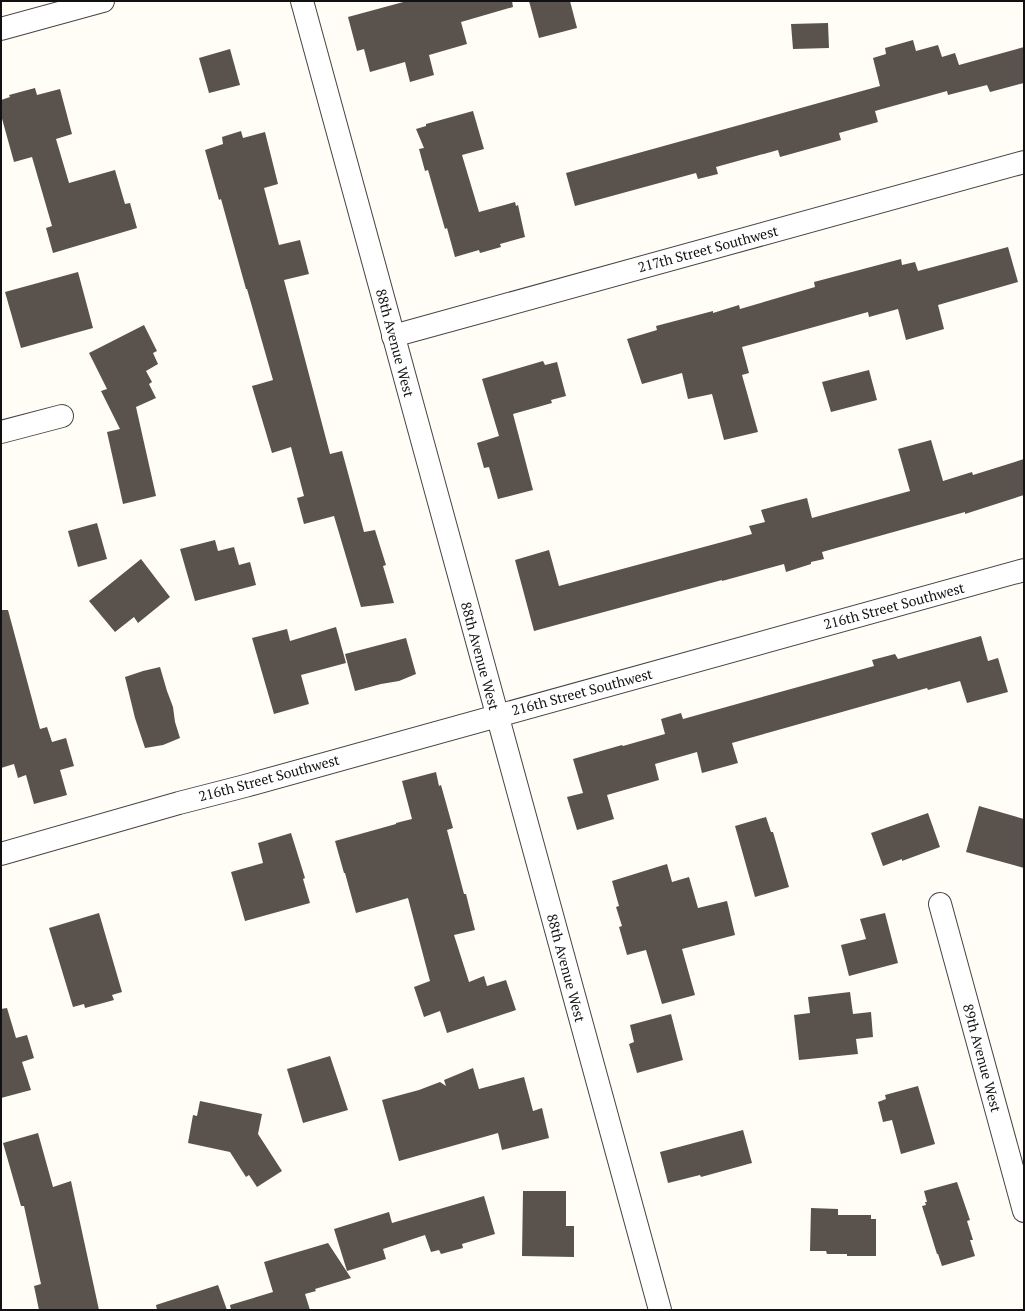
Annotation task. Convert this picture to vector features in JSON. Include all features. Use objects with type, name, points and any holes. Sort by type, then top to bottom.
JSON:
[{"type":"street","points":[[1,29],[41,9],[103,1]]},
{"type":"street","name":"88th Avenue West","points":[[302,1],[660,1310]]},
{"type":"street","name":"217th Street Southwest","points":[[393,336],[1024,162]]},
{"type":"street","points":[[1,432],[62,416]]},
{"type":"street","name":"216th Street Southwest","points":[[1,854],[180,803],[1024,570]]},
{"type":"street","name":"89th Avenue West","points":[[940,904],[1024,1212]]},
{"type":"building","points":[[407,1],[512,1],[513,7],[461,22],[467,44],[429,55],[434,75],[410,82],[405,62],[370,72],[364,49],[357,51],[348,17]]},
{"type":"building","points":[[529,1],[570,1],[577,28],[539,38]]},
{"type":"building","points":[[828,23],[829,48],[793,49],[791,24]]},
{"type":"building","points":[[913,40],[916,51],[938,45],[942,57],[955,53],[959,65],[1024,47],[1024,83],[990,92],[987,85],[948,95],[947,91],[875,111],[878,122],[839,133],[841,140],[780,157],[778,150],[716,167],[718,174],[698,179],[696,173],[575,206],[566,173],[880,86],[873,58],[886,54],[885,48]]},
{"type":"building","points":[[230,49],[240,85],[209,93],[199,58]]},
{"type":"building","points":[[35,88],[37,95],[60,89],[72,134],[56,139],[69,183],[115,170],[125,204],[130,203],[137,228],[53,253],[46,228],[52,226],[32,157],[14,162],[1,115],[1,100],[10,97],[9,95]]},
{"type":"building","points":[[473,111],[484,149],[462,155],[479,212],[515,202],[516,206],[518,205],[525,237],[500,244],[501,247],[480,253],[479,250],[455,257],[447,228],[445,229],[428,170],[425,171],[419,149],[424,148],[416,129],[426,126],[426,124]]},
{"type":"building","points":[[241,131],[243,138],[265,132],[278,184],[264,188],[279,245],[300,240],[309,274],[284,280],[330,454],[342,451],[364,532],[375,530],[386,565],[383,566],[394,603],[361,607],[334,516],[304,524],[297,498],[304,496],[291,447],[272,453],[252,386],[273,380],[221,199],[219,200],[205,150],[223,144],[222,137]]},
{"type":"building","points":[[1008,247],[1018,282],[938,305],[944,329],[906,340],[898,309],[869,317],[868,312],[742,347],[749,373],[742,375],[758,432],[724,440],[712,394],[688,399],[682,373],[642,384],[627,339],[657,330],[656,326],[713,311],[713,313],[739,305],[740,309],[815,287],[814,282],[901,259],[902,265],[915,262],[918,271]]},
{"type":"building","points":[[78,272],[93,328],[21,348],[5,292]]},
{"type":"building","points":[[144,325],[157,351],[153,353],[158,364],[146,371],[152,382],[149,384],[156,398],[136,407],[156,496],[123,504],[107,432],[120,429],[101,391],[107,389],[89,353]]},
{"type":"building","points":[[543,361],[545,365],[557,362],[566,396],[551,400],[552,403],[513,414],[533,490],[498,499],[489,467],[484,468],[477,443],[499,436],[482,379]]},
{"type":"building","points":[[869,370],[877,400],[831,412],[822,382]]},
{"type":"building","points":[[931,440],[943,481],[972,472],[973,475],[1024,459],[1024,495],[965,514],[965,512],[822,552],[824,559],[811,562],[811,564],[786,572],[784,564],[534,631],[515,560],[549,550],[559,586],[752,534],[749,526],[765,522],[761,510],[807,498],[812,518],[910,491],[898,449]]},
{"type":"building","points":[[97,523],[107,559],[78,567],[68,531]]},
{"type":"building","points":[[215,540],[218,551],[234,547],[239,565],[250,562],[256,585],[195,601],[180,549]]},
{"type":"building","points":[[141,559],[170,597],[138,623],[134,617],[115,632],[89,601]]},
{"type":"building","points":[[1,610],[8,610],[40,729],[47,727],[52,742],[66,738],[74,766],[60,770],[67,795],[34,804],[26,775],[18,778],[14,764],[1,768]]},
{"type":"building","points":[[336,627],[346,663],[301,675],[309,704],[274,714],[252,638],[287,629],[290,641]]},
{"type":"building","points":[[981,636],[988,661],[998,658],[1008,692],[967,703],[960,681],[928,690],[927,688],[732,743],[738,763],[702,773],[697,752],[655,764],[659,780],[607,795],[614,819],[577,830],[567,797],[583,793],[573,759],[665,734],[661,719],[681,713],[683,719],[874,666],[872,660],[895,654],[898,659]]},
{"type":"building","points":[[406,638],[416,674],[399,681],[355,691],[345,654]]},
{"type":"building","points":[[160,667],[173,707],[175,722],[180,738],[163,745],[145,748],[135,718],[125,677]]},
{"type":"building","points":[[436,772],[453,828],[447,830],[475,930],[454,935],[469,982],[484,976],[487,986],[506,980],[516,1010],[447,1033],[440,1011],[424,1017],[414,987],[430,981],[408,898],[356,913],[335,841],[412,819],[402,781]]},
{"type":"building","points":[[979,806],[1024,819],[1024,868],[966,852]]},
{"type":"building","points":[[928,813],[940,847],[902,861],[902,859],[883,866],[871,833]]},
{"type":"building","points":[[766,817],[771,832],[773,832],[789,887],[755,897],[735,826]]},
{"type":"building","points":[[291,833],[305,878],[303,879],[310,903],[245,921],[231,872],[263,863],[258,843]]},
{"type":"building","points":[[667,864],[672,882],[689,877],[698,908],[727,901],[735,935],[682,949],[695,995],[662,1004],[646,950],[627,955],[619,927],[622,926],[616,907],[619,906],[612,881]]},
{"type":"building","points":[[99,913],[122,992],[112,995],[114,1000],[85,1008],[84,1004],[73,1007],[49,928]]},
{"type":"building","points":[[885,913],[898,963],[849,976],[841,945],[866,939],[860,919]]},
{"type":"building","points":[[850,992],[853,1014],[871,1012],[873,1037],[856,1039],[858,1054],[799,1060],[794,1015],[810,1013],[808,997]]},
{"type":"building","points":[[7,1008],[16,1038],[27,1035],[34,1058],[22,1062],[31,1090],[1,1098],[1,1009]]},
{"type":"building","points":[[671,1014],[683,1060],[637,1073],[629,1044],[634,1042],[630,1025]]},
{"type":"building","points":[[330,1056],[348,1110],[303,1123],[287,1069]]},
{"type":"building","points":[[473,1068],[479,1089],[524,1077],[533,1111],[542,1108],[549,1138],[502,1150],[498,1133],[399,1161],[382,1100],[419,1090],[440,1082],[446,1086],[444,1080]]},
{"type":"building","points":[[918,1086],[935,1144],[901,1154],[892,1120],[883,1122],[878,1102],[886,1099],[885,1095]]},
{"type":"building","points":[[200,1101],[262,1114],[258,1134],[282,1171],[257,1187],[249,1175],[246,1177],[230,1152],[188,1143],[193,1115],[197,1116]]},
{"type":"building","points":[[743,1130],[752,1163],[701,1177],[700,1175],[668,1183],[660,1152]]},
{"type":"building","points":[[38,1133],[53,1187],[71,1181],[99,1310],[39,1310],[34,1286],[41,1284],[24,1206],[21,1206],[3,1143]]},
{"type":"building","points":[[957,1182],[970,1220],[967,1221],[973,1240],[970,1240],[975,1256],[942,1266],[922,1206],[926,1205],[925,1202],[927,1202],[924,1191]]},
{"type":"building","points":[[523,1191],[566,1191],[566,1226],[574,1226],[574,1257],[522,1256]]},
{"type":"building","points":[[484,1196],[495,1234],[462,1244],[463,1248],[441,1254],[439,1250],[431,1252],[425,1235],[383,1249],[386,1259],[347,1271],[334,1229],[389,1212],[392,1223]]},
{"type":"building","points":[[811,1208],[838,1209],[838,1215],[871,1215],[871,1219],[876,1219],[876,1256],[847,1256],[847,1254],[827,1254],[826,1251],[810,1251]]},
{"type":"building","points":[[328,1243],[351,1278],[315,1289],[316,1291],[305,1294],[310,1310],[231,1310],[230,1305],[273,1292],[264,1262]]},
{"type":"building","points":[[218,1285],[227,1310],[157,1310],[156,1305]]}]
